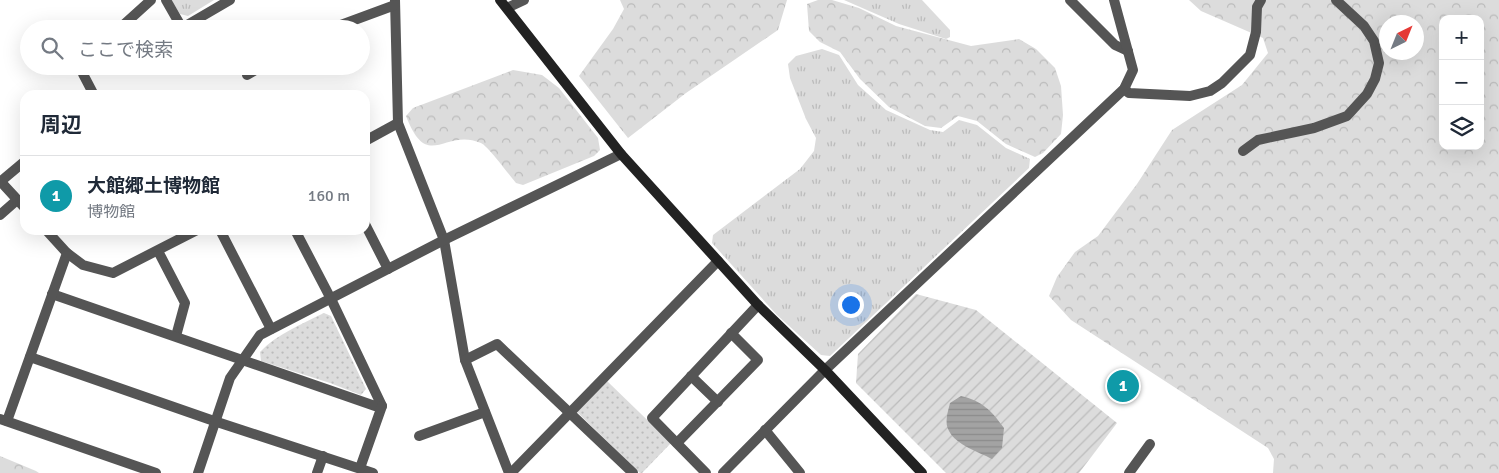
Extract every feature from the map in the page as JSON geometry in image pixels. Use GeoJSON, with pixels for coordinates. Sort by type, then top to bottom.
{"type":"FeatureCollection","features":[{"type":"Feature","properties":{"kind":"street"},"geometry":{"type":"LineString","coordinates":[[129,20],[151,0]]}},
{"type":"Feature","properties":{"kind":"street"},"geometry":{"type":"LineString","coordinates":[[166,0],[177,20]]}},
{"type":"Feature","properties":{"kind":"street"},"geometry":{"type":"LineString","coordinates":[[196,20],[230,0]]}},
{"type":"Feature","properties":{"kind":"street"},"geometry":{"type":"LineString","coordinates":[[524,0],[504,4],[621,154],[758,305],[824,370],[922,473]]}},
{"type":"Feature","properties":{"kind":"street"},"geometry":{"type":"LineString","coordinates":[[1070,0],[1115,45],[1128,51]]}},
{"type":"Feature","properties":{"kind":"street"},"geometry":{"type":"LineString","coordinates":[[723,473],[824,370],[1124,89],[1133,70],[1114,0]]}},
{"type":"Feature","properties":{"kind":"street"},"geometry":{"type":"LineString","coordinates":[[1124,89],[1129,93],[1190,96],[1210,91],[1222,83],[1250,55],[1256,32],[1257,7],[1261,0]]}},
{"type":"Feature","properties":{"kind":"street"},"geometry":{"type":"LineString","coordinates":[[1243,151],[1258,140],[1314,128],[1347,116],[1367,94],[1375,79],[1379,63],[1374,41],[1364,26],[1336,0]]}},
{"type":"Feature","properties":{"kind":"street"},"geometry":{"type":"LineString","coordinates":[[352,20],[395,2],[398,123],[444,240],[465,360],[510,473],[718,261]]}},
{"type":"Feature","properties":{"kind":"street"},"geometry":{"type":"LineString","coordinates":[[84,75],[91,90]]}},
{"type":"Feature","properties":{"kind":"street"},"geometry":{"type":"LineString","coordinates":[[370,138],[398,123]]}},
{"type":"Feature","properties":{"kind":"street"},"geometry":{"type":"LineString","coordinates":[[198,473],[230,378],[260,335],[444,240],[621,154]]}},
{"type":"Feature","properties":{"kind":"street"},"geometry":{"type":"LineString","coordinates":[[20,165],[0,182],[20,203]]}},
{"type":"Feature","properties":{"kind":"street"},"geometry":{"type":"LineString","coordinates":[[0,215],[17,200]]}},
{"type":"Feature","properties":{"kind":"street"},"geometry":{"type":"LineString","coordinates":[[370,234],[388,269]]}},
{"type":"Feature","properties":{"kind":"street"},"geometry":{"type":"LineString","coordinates":[[51,235],[67,253],[83,266],[113,273],[188,235]]}},
{"type":"Feature","properties":{"kind":"street"},"geometry":{"type":"LineString","coordinates":[[223,235],[271,329]]}},
{"type":"Feature","properties":{"kind":"street"},"geometry":{"type":"LineString","coordinates":[[298,235],[331,299],[382,406],[360,468]]}},
{"type":"Feature","properties":{"kind":"street"},"geometry":{"type":"LineString","coordinates":[[158,251],[185,303],[176,336]]}},
{"type":"Feature","properties":{"kind":"street"},"geometry":{"type":"LineString","coordinates":[[67,253],[30,356],[4,420],[156,473]]}},
{"type":"Feature","properties":{"kind":"street"},"geometry":{"type":"LineString","coordinates":[[52,294],[374,406],[382,406]]}},
{"type":"Feature","properties":{"kind":"street"},"geometry":{"type":"LineString","coordinates":[[706,473],[652,418],[758,305]]}},
{"type":"Feature","properties":{"kind":"street"},"geometry":{"type":"LineString","coordinates":[[677,443],[758,360],[731,333]]}},
{"type":"Feature","properties":{"kind":"street"},"geometry":{"type":"LineString","coordinates":[[465,360],[497,344],[633,473]]}},
{"type":"Feature","properties":{"kind":"street"},"geometry":{"type":"LineString","coordinates":[[30,356],[214,422],[373,473]]}},
{"type":"Feature","properties":{"kind":"street"},"geometry":{"type":"LineString","coordinates":[[691,376],[718,402]]}},
{"type":"Feature","properties":{"kind":"street"},"geometry":{"type":"LineString","coordinates":[[419,436],[486,412]]}},
{"type":"Feature","properties":{"kind":"street"},"geometry":{"type":"LineString","coordinates":[[765,430],[800,473]]}},
{"type":"Feature","properties":{"kind":"street"},"geometry":{"type":"LineString","coordinates":[[1129,473],[1150,444]]}},
{"type":"Feature","properties":{"kind":"street"},"geometry":{"type":"LineString","coordinates":[[318,473],[323,456]]}},
{"type":"Feature","properties":{"kind":"green space"},"geometry":{"type":"Polygon","coordinates":[[[171,0],[214,0],[188,16],[180,14],[171,0]]]}},
{"type":"Feature","properties":{"kind":"green space"},"geometry":{"type":"Polygon","coordinates":[[[620,0],[787,0],[778,30],[686,93],[628,138],[579,76],[613,29],[624,9],[620,0]]]}},
{"type":"Feature","properties":{"kind":"green space"},"geometry":{"type":"Polygon","coordinates":[[[818,0],[832,0],[859,8],[896,26],[971,46],[1019,39],[1036,49],[1055,68],[1061,86],[1063,115],[1061,134],[1043,153],[1035,157],[1006,144],[977,121],[958,116],[941,128],[925,126],[889,107],[860,79],[840,52],[820,42],[809,31],[807,4],[818,0]]]}},
{"type":"Feature","properties":{"kind":"green space"},"geometry":{"type":"Polygon","coordinates":[[[844,0],[922,0],[950,30],[950,37],[946,39],[899,24],[844,0]]]}},
{"type":"Feature","properties":{"kind":"green space"},"geometry":{"type":"Polygon","coordinates":[[[1189,0],[1499,0],[1499,473],[1273,473],[1274,459],[1268,448],[1071,320],[1049,296],[1057,277],[1075,252],[1098,236],[1137,184],[1172,130],[1242,85],[1268,53],[1263,38],[1201,11],[1189,0]]]}},
{"type":"Feature","properties":{"kind":"green space"},"geometry":{"type":"Polygon","coordinates":[[[822,49],[839,55],[858,85],[886,110],[930,130],[943,132],[959,120],[977,125],[1006,148],[1030,159],[1029,168],[830,356],[821,355],[777,315],[712,243],[713,235],[800,169],[814,151],[816,138],[806,119],[790,78],[788,64],[796,56],[822,49]]]}},
{"type":"Feature","properties":{"kind":"green space"},"geometry":{"type":"Polygon","coordinates":[[[513,70],[542,75],[559,88],[598,138],[600,150],[594,156],[523,185],[516,183],[481,143],[457,140],[430,145],[422,142],[414,133],[406,116],[413,108],[513,70]]]}},
{"type":"Feature","properties":{"kind":"green space"},"geometry":{"type":"Polygon","coordinates":[[[916,294],[976,310],[1117,423],[1079,473],[946,473],[856,383],[858,354],[916,294]]]}},
{"type":"Feature","properties":{"kind":"green space"},"geometry":{"type":"Polygon","coordinates":[[[324,313],[331,316],[366,389],[361,395],[261,361],[260,352],[274,340],[324,313]]]}},
{"type":"Feature","properties":{"kind":"green space"},"geometry":{"type":"Polygon","coordinates":[[[607,381],[671,443],[642,473],[577,412],[607,381]]]}},
{"type":"Feature","properties":{"kind":"green space"},"geometry":{"type":"Polygon","coordinates":[[[0,456],[36,471],[39,473],[0,473],[0,456]]]}},
{"type":"Feature","properties":{"kind":"shaded area"},"geometry":{"type":"Polygon","coordinates":[[[961,396],[986,407],[1004,428],[1002,448],[992,459],[962,444],[949,431],[947,413],[950,403],[961,396]]]}},
{"type":"Feature","properties":{"kind":"place","name":"大館郷土博物館"},"geometry":{"type":"Point","coordinates":[1123,386]}}]}
